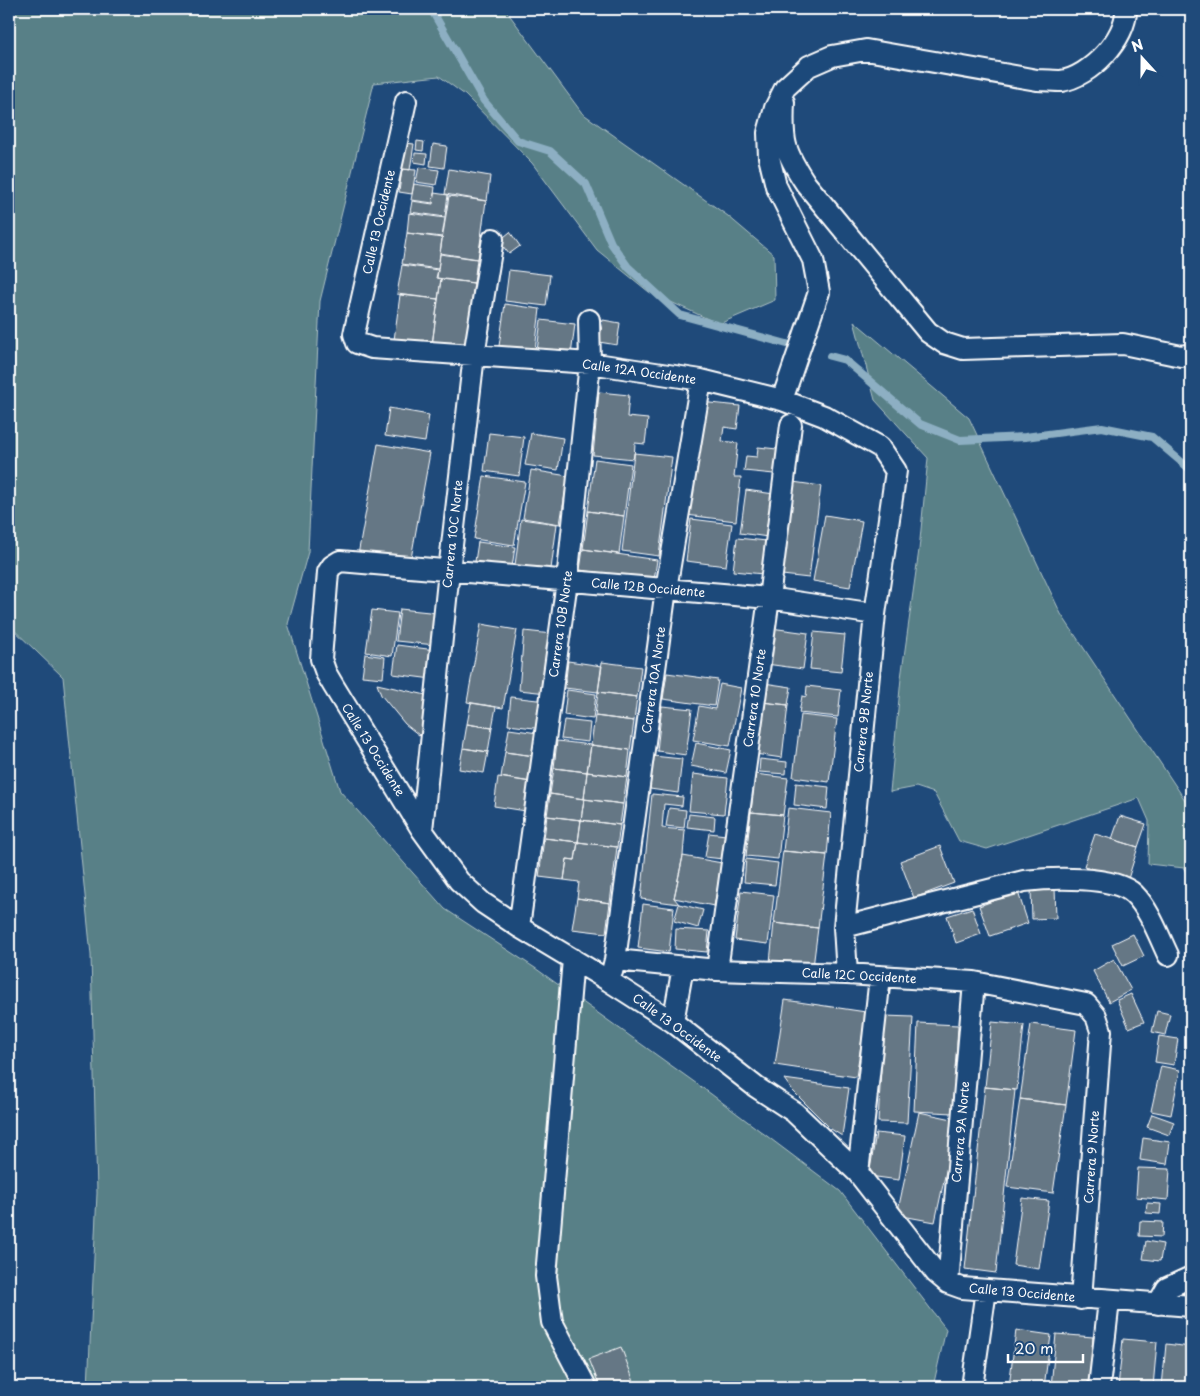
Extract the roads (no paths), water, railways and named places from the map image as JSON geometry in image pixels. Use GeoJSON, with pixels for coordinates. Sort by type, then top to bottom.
{"type":"FeatureCollection","features":[{"type":"Feature","properties":{"kind":"street"},"geometry":{"type":"LineString","coordinates":[[782,400],[818,292],[813,260],[776,186],[769,157],[768,134],[775,108],[785,88],[809,66],[832,56],[866,50],[1037,80],[1062,81],[1082,73],[1103,57],[1119,35],[1126,9]]}},
{"type":"Feature","properties":{"kind":"street"},"geometry":{"type":"LineString","coordinates":[[785,88],[784,145],[791,163],[806,184],[928,332],[944,343],[963,349],[1123,344],[1181,356],[1191,354]]}},
{"type":"Feature","properties":{"kind":"street","name":"Calle 13 Occidente"},"geometry":{"type":"LineString","coordinates":[[357,343],[354,334],[406,101]]}},
{"type":"Feature","properties":{"kind":"street","name":"Carrera 10C Norte"},"geometry":{"type":"LineString","coordinates":[[422,830],[448,571],[474,355],[493,239]]}},
{"type":"Feature","properties":{"kind":"street","name":"Carrera 10B Norte"},"geometry":{"type":"LineString","coordinates":[[519,927],[567,581],[590,364],[589,320]]}},
{"type":"Feature","properties":{"kind":"street","name":"Calle 12A Occidente"},"geometry":{"type":"LineString","coordinates":[[357,343],[372,348],[590,364],[701,380],[782,400],[824,416],[880,447],[896,471]]}},
{"type":"Feature","properties":{"kind":"street","name":"Carrera 10A Norte"},"geometry":{"type":"LineString","coordinates":[[610,981],[615,960],[666,590],[701,380]]}},
{"type":"Feature","properties":{"kind":"street","name":"Carrera 10 Norte"},"geometry":{"type":"LineString","coordinates":[[717,970],[769,598],[790,425]]}},
{"type":"Feature","properties":{"kind":"street","name":"Carrera 9B Norte"},"geometry":{"type":"LineString","coordinates":[[847,974],[844,926],[875,614],[896,471]]}},
{"type":"Feature","properties":{"kind":"street","name":"Calle 12B Occidente"},"geometry":{"type":"LineString","coordinates":[[332,566],[340,561],[352,561],[769,598],[875,614]]}},
{"type":"Feature","properties":{"kind":"street","name":"Calle 13 Occidente"},"geometry":{"type":"LineString","coordinates":[[332,566],[328,572],[322,659],[326,673],[422,830],[459,882],[483,903],[673,1022],[756,1087],[794,1112],[858,1173],[936,1273],[948,1283],[962,1288],[1081,1299],[1191,1306]]}},
{"type":"Feature","properties":{"kind":"street"},"geometry":{"type":"LineString","coordinates":[[844,926],[1024,881],[1053,878],[1076,879],[1114,884],[1133,894],[1150,917],[1168,955]]}},
{"type":"Feature","properties":{"kind":"street"},"geometry":{"type":"LineString","coordinates":[[573,959],[546,1276],[552,1322],[586,1387]]}},
{"type":"Feature","properties":{"kind":"street","name":"Calle 12C Occidente"},"geometry":{"type":"LineString","coordinates":[[615,960],[717,970],[847,974],[974,982],[1086,1004],[1096,1016]]}},
{"type":"Feature","properties":{"kind":"street"},"geometry":{"type":"LineString","coordinates":[[673,1022],[683,967]]}},
{"type":"Feature","properties":{"kind":"street"},"geometry":{"type":"LineString","coordinates":[[858,1173],[880,976]]}},
{"type":"Feature","properties":{"kind":"street","name":"Carrera 9A Norte"},"geometry":{"type":"LineString","coordinates":[[948,1283],[974,982]]}},
{"type":"Feature","properties":{"kind":"street","name":"Carrera 9 Norte"},"geometry":{"type":"LineString","coordinates":[[1081,1299],[1101,1031],[1096,1016]]}},
{"type":"Feature","properties":{"kind":"street"},"geometry":{"type":"LineString","coordinates":[[1158,1304],[1167,1288],[1191,1277]]}},
{"type":"Feature","properties":{"kind":"street"},"geometry":{"type":"LineString","coordinates":[[972,1387],[986,1290]]}},
{"type":"Feature","properties":{"kind":"street"},"geometry":{"type":"LineString","coordinates":[[1099,1387],[1109,1301]]}},
{"type":"Feature","properties":{"kind":"waterway"},"geometry":{"type":"LineString","coordinates":[[431,9],[484,101],[518,141],[550,151],[586,184],[611,243],[628,267],[680,315],[787,344]]}},
{"type":"Feature","properties":{"kind":"waterway"},"geometry":{"type":"LineString","coordinates":[[830,356],[845,360],[920,424],[960,440],[1025,437],[1102,427],[1152,437],[1191,470]]}}]}
